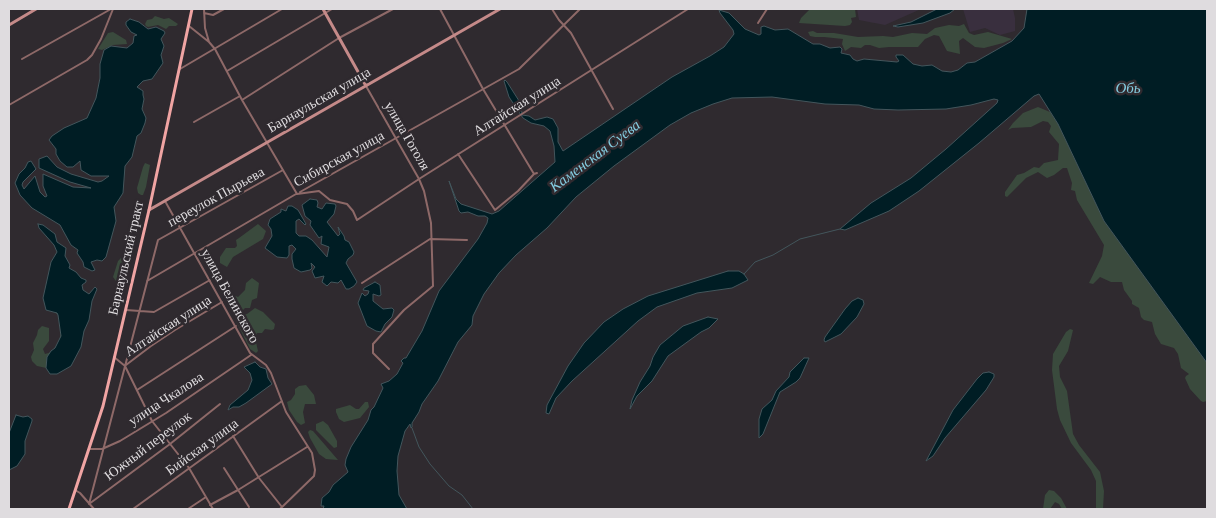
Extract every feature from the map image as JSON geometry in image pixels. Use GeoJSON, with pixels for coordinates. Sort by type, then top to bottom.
{"type":"FeatureCollection","features":[{"type":"Feature","properties":{"kind":"main road","name":"Барнаульский тракт"},"geometry":{"type":"LineString","coordinates":[[69,509],[103,406],[149,210],[192,9]]}},
{"type":"Feature","properties":{"kind":"street"},"geometry":{"type":"LineString","coordinates":[[9,24],[36,9]]}},
{"type":"Feature","properties":{"kind":"street"},"geometry":{"type":"LineString","coordinates":[[22,59],[112,9]]}},
{"type":"Feature","properties":{"kind":"street"},"geometry":{"type":"LineString","coordinates":[[9,105],[87,60],[101,39],[112,9]]}},
{"type":"Feature","properties":{"kind":"street"},"geometry":{"type":"LineString","coordinates":[[204,9],[205,28],[209,42]]}},
{"type":"Feature","properties":{"kind":"street"},"geometry":{"type":"LineString","coordinates":[[204,13],[213,15],[224,9]]}},
{"type":"Feature","properties":{"kind":"street"},"geometry":{"type":"LineString","coordinates":[[179,69],[282,9]]}},
{"type":"Feature","properties":{"kind":"street","name":"улица Гоголя"},"geometry":{"type":"LineString","coordinates":[[322,9],[419,179],[431,222],[430,239],[434,286],[404,310],[373,344],[373,353],[389,369]]}},
{"type":"Feature","properties":{"kind":"street"},"geometry":{"type":"LineString","coordinates":[[227,71],[332,9]]}},
{"type":"Feature","properties":{"kind":"street"},"geometry":{"type":"LineString","coordinates":[[242,100],[339,38],[393,9]]}},
{"type":"Feature","properties":{"kind":"street"},"geometry":{"type":"LineString","coordinates":[[440,9],[483,89],[536,173],[495,210],[458,154]]}},
{"type":"Feature","properties":{"kind":"street","name":"Барнаульская улица"},"geometry":{"type":"LineString","coordinates":[[149,210],[500,9]]}},
{"type":"Feature","properties":{"kind":"street"},"geometry":{"type":"LineString","coordinates":[[552,9],[571,34],[613,109]]}},
{"type":"Feature","properties":{"kind":"street","name":"Сибирская улица"},"geometry":{"type":"LineString","coordinates":[[147,281],[519,69],[580,9]]}},
{"type":"Feature","properties":{"kind":"street","name":"Алтайская улица"},"geometry":{"type":"LineString","coordinates":[[297,194],[319,191],[330,200],[347,204],[357,220],[688,9]]}},
{"type":"Feature","properties":{"kind":"street"},"geometry":{"type":"LineString","coordinates":[[758,22],[767,9]]}},
{"type":"Feature","properties":{"kind":"street"},"geometry":{"type":"LineString","coordinates":[[189,26],[215,49],[242,100],[297,194]]}},
{"type":"Feature","properties":{"kind":"street"},"geometry":{"type":"LineString","coordinates":[[194,122],[240,96]]}},
{"type":"Feature","properties":{"kind":"street","name":"переулок Пырьева"},"geometry":{"type":"LineString","coordinates":[[147,281],[158,240],[283,170]]}},
{"type":"Feature","properties":{"kind":"street","name":"улица Белинского"},"geometry":{"type":"LineString","coordinates":[[165,202],[251,355],[268,368],[286,412],[312,454],[315,470],[314,476],[281,508]]}},
{"type":"Feature","properties":{"kind":"street"},"geometry":{"type":"LineString","coordinates":[[362,283],[430,239],[467,240]]}},
{"type":"Feature","properties":{"kind":"street"},"geometry":{"type":"LineString","coordinates":[[126,310],[154,312],[210,280]]}},
{"type":"Feature","properties":{"kind":"street"},"geometry":{"type":"LineString","coordinates":[[89,504],[147,281]]}},
{"type":"Feature","properties":{"kind":"street","name":"Алтайская улица"},"geometry":{"type":"LineString","coordinates":[[125,366],[151,346],[222,302]]}},
{"type":"Feature","properties":{"kind":"street"},"geometry":{"type":"LineString","coordinates":[[137,390],[236,326]]}},
{"type":"Feature","properties":{"kind":"street","name":"улица Чкалова"},"geometry":{"type":"LineString","coordinates":[[102,449],[120,441],[152,421],[251,355]]}},
{"type":"Feature","properties":{"kind":"street"},"geometry":{"type":"LineString","coordinates":[[114,357],[125,366],[152,421],[189,468],[213,509]]}},
{"type":"Feature","properties":{"kind":"street","name":"Бийская улица"},"geometry":{"type":"LineString","coordinates":[[132,509],[282,400]]}},
{"type":"Feature","properties":{"kind":"street","name":"Южный переулок"},"geometry":{"type":"LineString","coordinates":[[89,504],[220,404]]}},
{"type":"Feature","properties":{"kind":"street"},"geometry":{"type":"LineString","coordinates":[[233,436],[259,478],[281,508]]}},
{"type":"Feature","properties":{"kind":"street"},"geometry":{"type":"LineString","coordinates":[[210,505],[259,478],[308,446]]}},
{"type":"Feature","properties":{"kind":"street"},"geometry":{"type":"LineString","coordinates":[[89,448],[102,449]]}},
{"type":"Feature","properties":{"kind":"street"},"geometry":{"type":"LineString","coordinates":[[224,468],[249,507]]}},
{"type":"Feature","properties":{"kind":"street"},"geometry":{"type":"LineString","coordinates":[[75,490],[94,509]]}},
{"type":"Feature","properties":{"kind":"street"},"geometry":{"type":"LineString","coordinates":[[188,509],[206,497]]}},
{"type":"Feature","properties":{"kind":"shaded area"},"geometry":{"type":"Polygon","coordinates":[[[857,9],[921,9],[885,25],[859,20],[857,9]]]}},
{"type":"Feature","properties":{"kind":"shaded area"},"geometry":{"type":"Polygon","coordinates":[[[963,9],[1013,9],[1015,31],[1000,35],[985,28],[970,32],[963,9]]]}},
{"type":"Feature","properties":{"kind":"green space"},"geometry":{"type":"Polygon","coordinates":[[[810,9],[855,9],[856,17],[851,18],[852,22],[850,25],[845,26],[799,23],[801,18],[810,9]]]}},
{"type":"Feature","properties":{"kind":"green space"},"geometry":{"type":"Polygon","coordinates":[[[155,16],[164,19],[169,18],[178,24],[176,26],[169,26],[166,29],[158,25],[146,26],[147,20],[155,16]]]}},
{"type":"Feature","properties":{"kind":"green space"},"geometry":{"type":"Polygon","coordinates":[[[964,24],[969,33],[974,35],[988,32],[1012,39],[984,48],[975,47],[963,38],[959,41],[960,54],[947,51],[939,36],[934,35],[925,39],[918,47],[879,48],[865,45],[861,48],[851,47],[845,51],[842,44],[843,39],[810,36],[808,32],[834,33],[858,37],[893,37],[912,33],[927,34],[935,28],[964,24]]]}},
{"type":"Feature","properties":{"kind":"green space"},"geometry":{"type":"Polygon","coordinates":[[[113,32],[126,40],[127,44],[113,45],[102,50],[98,49],[108,33],[113,32]]]}},
{"type":"Feature","properties":{"kind":"green space"},"geometry":{"type":"Polygon","coordinates":[[[1038,107],[1050,112],[1058,124],[1104,221],[1207,363],[1207,401],[1201,401],[1190,389],[1185,378],[1189,374],[1181,368],[1178,354],[1174,348],[1161,344],[1155,334],[1152,322],[1141,317],[1139,308],[1132,304],[1122,282],[1111,282],[1100,277],[1093,284],[1089,283],[1102,256],[1104,245],[1077,200],[1075,191],[1071,190],[1072,183],[1067,168],[1063,168],[1047,178],[1038,172],[1026,178],[1007,197],[1005,196],[1005,192],[1017,175],[1034,167],[1039,168],[1044,163],[1058,160],[1059,144],[1049,132],[1051,126],[1048,122],[1043,121],[1031,127],[1008,130],[1023,113],[1038,107]]]}},
{"type":"Feature","properties":{"kind":"green space"},"geometry":{"type":"Polygon","coordinates":[[[145,163],[150,165],[146,187],[143,195],[141,195],[138,193],[137,188],[145,163]]]}},
{"type":"Feature","properties":{"kind":"green space"},"geometry":{"type":"Polygon","coordinates":[[[258,224],[266,231],[263,239],[233,257],[227,267],[220,263],[220,257],[226,248],[235,248],[237,246],[236,240],[258,224]]]}},
{"type":"Feature","properties":{"kind":"green space"},"geometry":{"type":"Polygon","coordinates":[[[121,258],[126,258],[125,265],[121,281],[116,281],[113,277],[118,261],[121,258]]]}},
{"type":"Feature","properties":{"kind":"green space"},"geometry":{"type":"Polygon","coordinates":[[[252,278],[259,283],[257,298],[252,300],[250,308],[245,308],[239,312],[228,305],[217,284],[220,282],[231,294],[238,297],[245,290],[246,283],[252,278]]]}},
{"type":"Feature","properties":{"kind":"green space"},"geometry":{"type":"Polygon","coordinates":[[[75,300],[51,369],[37,366],[31,357],[34,350],[33,343],[38,330],[42,326],[49,328],[49,341],[43,349],[45,354],[52,352],[60,343],[62,332],[58,315],[53,311],[75,300]]]}},
{"type":"Feature","properties":{"kind":"green space"},"geometry":{"type":"Polygon","coordinates":[[[255,308],[263,312],[275,324],[272,330],[265,329],[262,333],[257,333],[255,338],[258,351],[256,353],[250,349],[236,321],[237,316],[247,314],[255,308]]]}},
{"type":"Feature","properties":{"kind":"green space"},"geometry":{"type":"Polygon","coordinates":[[[1070,329],[1073,330],[1068,351],[1059,366],[1060,377],[1067,391],[1073,434],[1100,472],[1104,491],[1103,509],[1096,509],[1096,481],[1091,470],[1071,443],[1057,409],[1052,370],[1053,354],[1066,332],[1070,329]]]}},
{"type":"Feature","properties":{"kind":"green space"},"geometry":{"type":"Polygon","coordinates":[[[306,385],[314,395],[316,404],[305,404],[303,412],[305,423],[301,425],[289,410],[287,402],[295,394],[295,389],[306,385]]]}},
{"type":"Feature","properties":{"kind":"green space"},"geometry":{"type":"Polygon","coordinates":[[[365,402],[368,402],[369,407],[360,418],[344,422],[339,419],[336,409],[350,405],[359,409],[365,402]]]}},
{"type":"Feature","properties":{"kind":"green space"},"geometry":{"type":"Polygon","coordinates":[[[323,421],[328,425],[337,441],[337,447],[334,448],[316,430],[316,424],[323,421]]]}},
{"type":"Feature","properties":{"kind":"green space"},"geometry":{"type":"Polygon","coordinates":[[[310,430],[313,431],[338,460],[326,459],[319,454],[310,438],[308,432],[310,430]]]}},
{"type":"Feature","properties":{"kind":"green space"},"geometry":{"type":"Polygon","coordinates":[[[1049,490],[1054,491],[1061,498],[1067,509],[1062,509],[1055,502],[1050,509],[1043,509],[1045,495],[1049,490]]]}},
{"type":"Feature","properties":{"kind":"water"},"geometry":{"type":"Polygon","coordinates":[[[937,9],[955,9],[950,13],[923,23],[893,26],[911,22],[937,9]]]}},
{"type":"Feature","properties":{"kind":"water"},"geometry":{"type":"Polygon","coordinates":[[[1027,9],[1207,9],[1207,363],[1104,221],[1058,124],[1039,94],[1034,96],[919,191],[889,211],[845,230],[840,229],[871,203],[911,178],[946,149],[998,100],[994,99],[946,109],[898,110],[874,109],[859,105],[825,104],[772,97],[732,98],[691,113],[670,125],[614,166],[576,197],[547,228],[516,255],[499,273],[484,294],[473,316],[472,325],[458,342],[438,381],[422,404],[412,423],[412,427],[410,424],[405,431],[398,456],[397,471],[399,495],[407,509],[323,509],[324,506],[321,506],[322,498],[348,472],[345,465],[346,459],[383,388],[381,384],[389,381],[397,374],[403,363],[401,361],[406,358],[422,331],[439,291],[478,239],[487,223],[488,218],[485,216],[478,216],[468,212],[461,213],[459,211],[449,181],[456,199],[461,204],[492,214],[499,211],[555,162],[554,146],[550,131],[544,126],[531,123],[523,118],[509,97],[505,80],[521,104],[522,115],[529,116],[535,120],[547,117],[553,119],[558,128],[558,142],[563,151],[672,77],[724,47],[734,34],[719,10],[729,13],[745,29],[759,35],[761,34],[761,27],[764,26],[775,30],[788,29],[813,44],[820,44],[830,48],[840,47],[842,49],[841,53],[850,55],[857,61],[864,59],[897,62],[899,61],[896,55],[903,55],[913,64],[922,66],[932,65],[942,71],[951,72],[958,70],[967,63],[975,62],[1012,41],[1024,28],[1027,9]]]}},
{"type":"Feature","properties":{"kind":"water"},"geometry":{"type":"Polygon","coordinates":[[[130,19],[139,22],[148,29],[156,27],[164,31],[165,33],[161,39],[164,46],[161,55],[163,63],[152,79],[143,81],[137,87],[143,91],[142,109],[146,118],[145,123],[141,133],[137,136],[132,157],[125,166],[123,193],[114,207],[116,221],[106,257],[102,261],[91,262],[95,270],[92,271],[84,267],[77,253],[78,250],[71,245],[60,225],[32,208],[20,195],[15,183],[19,174],[28,162],[31,161],[36,169],[23,182],[24,189],[35,176],[40,192],[45,197],[47,196],[43,186],[43,174],[73,187],[91,188],[70,182],[39,168],[39,159],[47,156],[57,167],[71,174],[98,182],[109,176],[91,176],[81,170],[80,161],[73,167],[67,167],[60,161],[56,154],[56,149],[49,140],[64,128],[87,118],[96,98],[100,78],[100,64],[104,50],[111,46],[127,48],[133,43],[134,36],[137,35],[131,32],[126,25],[126,22],[130,19]]]}},
{"type":"Feature","properties":{"kind":"water"},"geometry":{"type":"Polygon","coordinates":[[[310,199],[317,200],[317,207],[322,209],[326,203],[335,204],[336,206],[334,214],[327,222],[338,236],[340,234],[338,227],[354,252],[346,263],[357,282],[349,289],[346,289],[341,280],[338,283],[331,282],[327,286],[322,282],[324,276],[315,278],[312,271],[315,267],[311,263],[312,268],[310,270],[301,272],[294,268],[292,254],[296,249],[292,245],[289,246],[287,258],[277,257],[265,248],[272,236],[268,225],[270,219],[281,212],[281,209],[286,211],[288,206],[292,206],[298,210],[306,224],[299,219],[296,221],[296,233],[299,236],[306,236],[312,240],[327,257],[329,247],[321,244],[322,236],[319,238],[310,225],[311,221],[305,216],[302,205],[310,199]]]}},
{"type":"Feature","properties":{"kind":"water"},"geometry":{"type":"Polygon","coordinates":[[[38,224],[43,225],[55,234],[57,242],[66,248],[65,256],[70,265],[69,268],[86,280],[82,285],[83,290],[89,294],[95,287],[97,289],[92,301],[89,320],[84,331],[81,347],[71,366],[57,374],[50,374],[46,368],[47,357],[55,348],[61,336],[58,315],[46,310],[43,298],[51,262],[57,252],[38,224]]]}},
{"type":"Feature","properties":{"kind":"water"},"geometry":{"type":"Polygon","coordinates":[[[728,271],[739,271],[748,280],[732,288],[697,293],[657,307],[638,321],[572,381],[556,398],[549,414],[546,413],[547,405],[568,366],[584,343],[604,322],[623,309],[648,296],[728,271]]]}},
{"type":"Feature","properties":{"kind":"water"},"geometry":{"type":"Polygon","coordinates":[[[375,282],[380,285],[381,295],[373,294],[373,301],[383,309],[392,308],[394,310],[392,317],[385,324],[381,332],[367,326],[358,303],[362,293],[365,296],[368,294],[369,291],[363,290],[364,288],[375,282]]]}},
{"type":"Feature","properties":{"kind":"water"},"geometry":{"type":"Polygon","coordinates":[[[858,298],[863,300],[864,304],[857,317],[841,334],[825,342],[825,337],[845,309],[852,301],[858,298]]]}},
{"type":"Feature","properties":{"kind":"water"},"geometry":{"type":"Polygon","coordinates":[[[708,317],[718,319],[709,328],[668,356],[652,381],[637,396],[630,409],[640,382],[660,345],[683,326],[708,317]]]}},
{"type":"Feature","properties":{"kind":"water"},"geometry":{"type":"Polygon","coordinates":[[[804,358],[809,358],[800,378],[780,392],[763,434],[759,438],[759,419],[762,409],[772,400],[776,391],[789,377],[790,372],[804,358]]]}},
{"type":"Feature","properties":{"kind":"water"},"geometry":{"type":"Polygon","coordinates":[[[255,362],[260,367],[266,369],[272,384],[246,403],[228,410],[230,405],[248,390],[252,380],[250,373],[244,367],[255,362]]]}},
{"type":"Feature","properties":{"kind":"water"},"geometry":{"type":"Polygon","coordinates":[[[989,372],[994,374],[994,377],[986,390],[945,438],[933,456],[926,461],[953,410],[977,379],[983,373],[989,372]]]}},
{"type":"Feature","properties":{"kind":"water"},"geometry":{"type":"Polygon","coordinates":[[[16,415],[28,416],[32,421],[25,441],[25,454],[17,466],[9,470],[9,433],[16,415]]]}},
{"type":"Feature","properties":{"kind":"waterway"},"geometry":{"type":"LineString","coordinates":[[744,274],[755,262],[773,255],[800,239],[840,229]]}},
{"type":"Feature","properties":{"kind":"waterway"},"geometry":{"type":"LineString","coordinates":[[412,428],[419,447],[430,464],[449,486],[462,495],[473,509]]}},
{"type":"Feature","properties":{"kind":"water label","name":"Обь"},"geometry":{"type":"Point","coordinates":[1128,88]}},
{"type":"Feature","properties":{"kind":"water label","name":"Каменская Суева"},"geometry":{"type":"Point","coordinates":[595,156]}}]}
